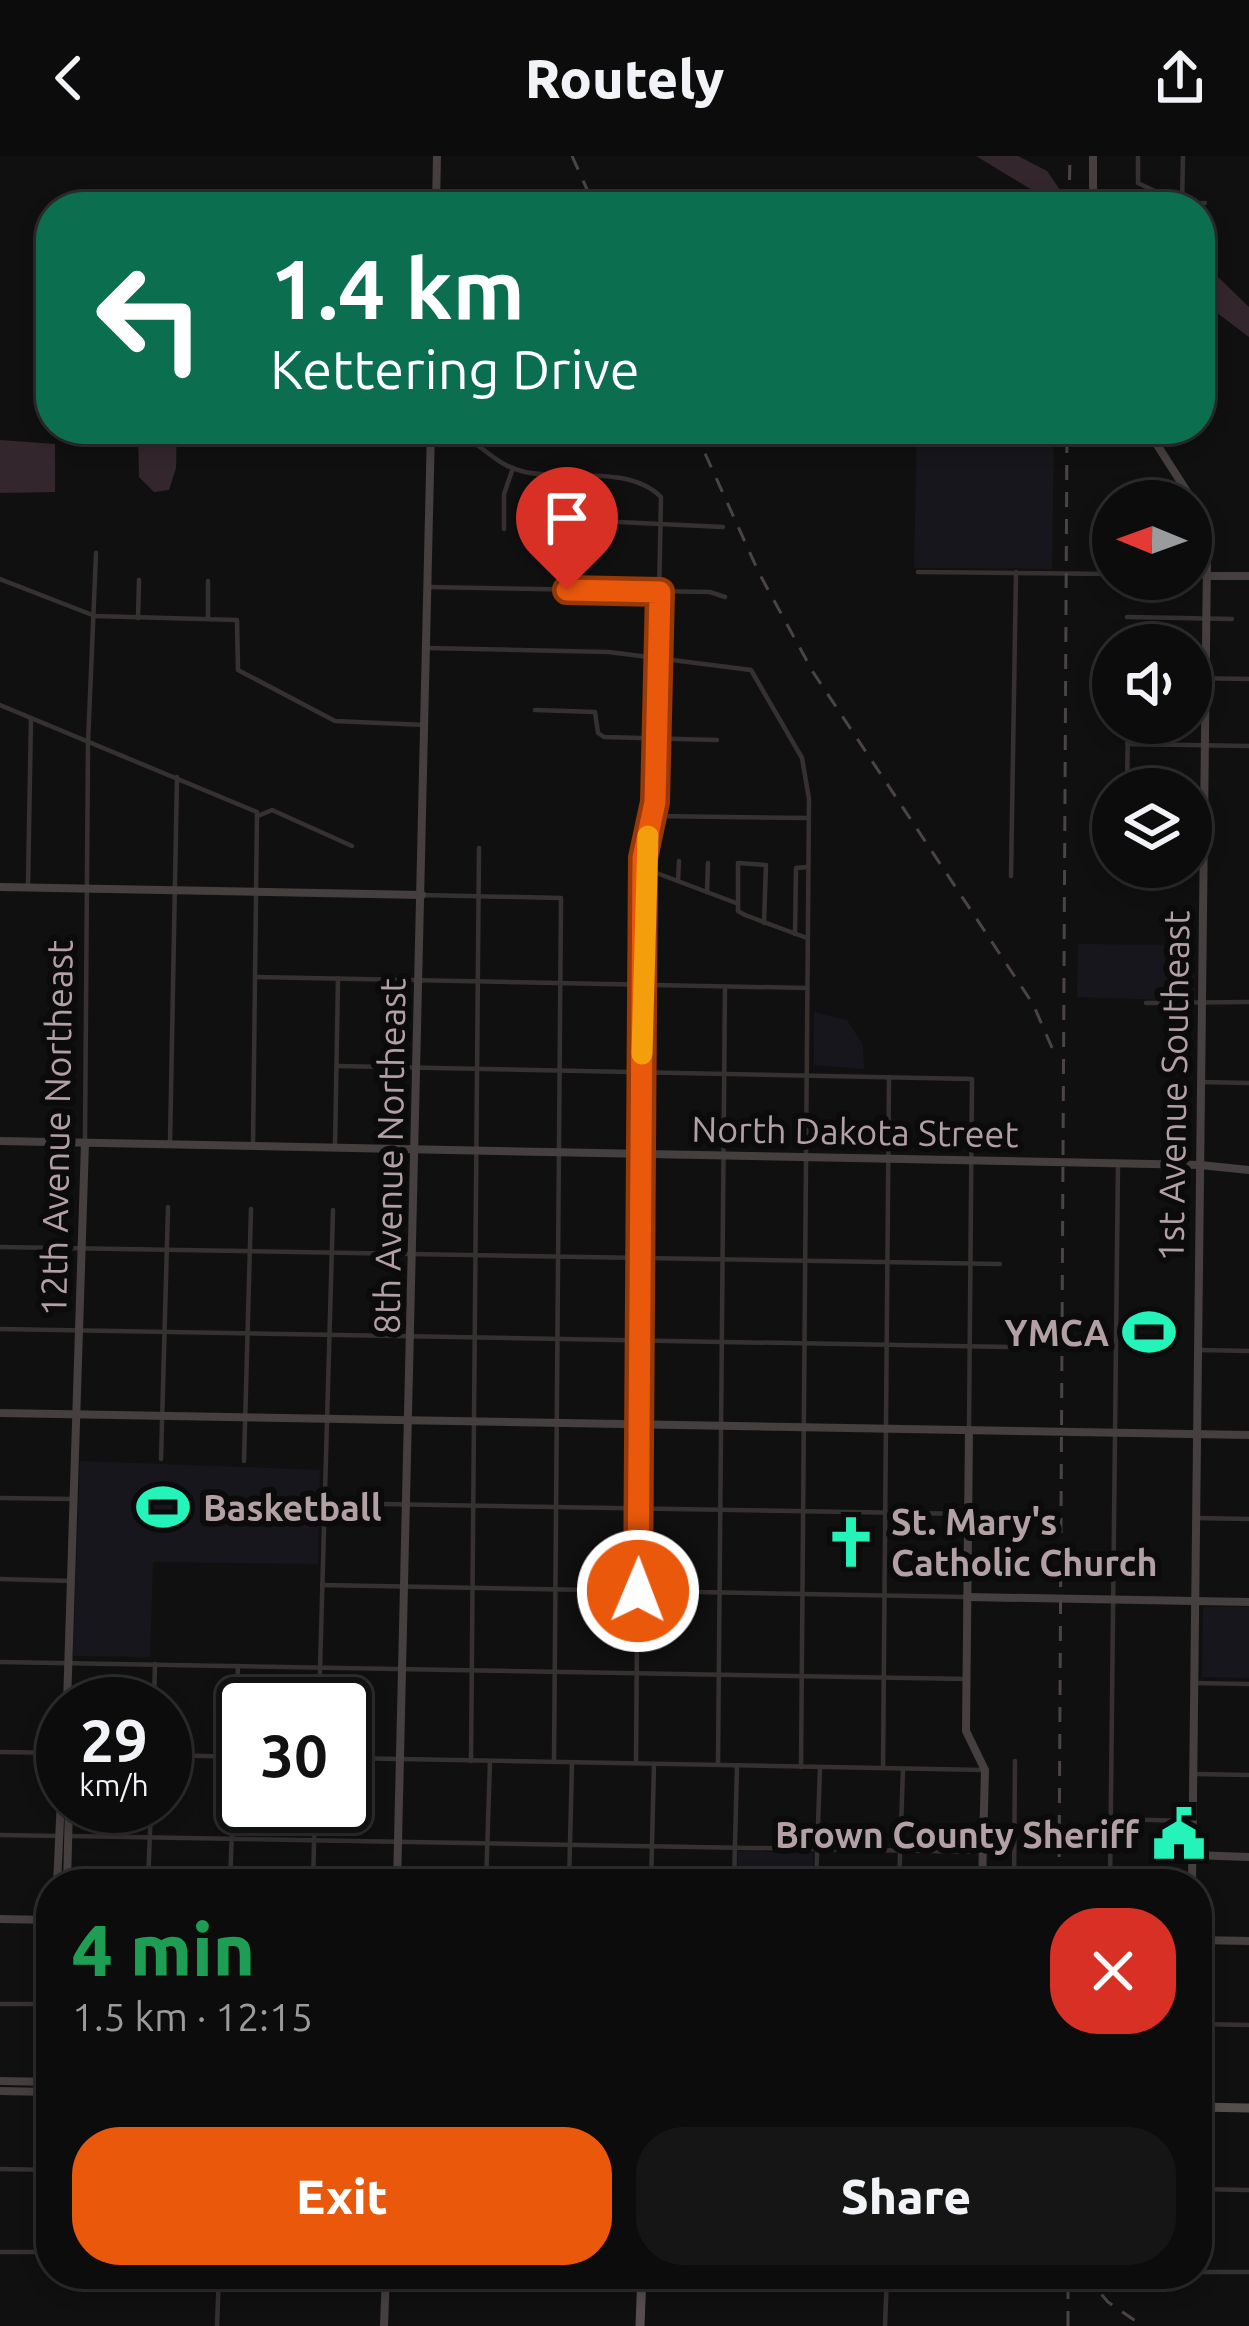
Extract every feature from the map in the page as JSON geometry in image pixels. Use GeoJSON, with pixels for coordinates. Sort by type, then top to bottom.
{"type":"FeatureCollection","features":[{"type":"Feature","properties":{"kind":"main road"},"geometry":{"type":"LineString","coordinates":[[1212,2107],[1249,2108]]}},
{"type":"Feature","properties":{"kind":"main road"},"geometry":{"type":"LineString","coordinates":[[640,2326],[641,2289]]}},
{"type":"Feature","properties":{"kind":"street"},"geometry":{"type":"LineString","coordinates":[[436,192],[437,156]]}},
{"type":"Feature","properties":{"kind":"street"},"geometry":{"type":"LineString","coordinates":[[1093,156],[1093,192]]}},
{"type":"Feature","properties":{"kind":"street"},"geometry":{"type":"LineString","coordinates":[[1138,156],[1138,183],[1156,192]]}},
{"type":"Feature","properties":{"kind":"street"},"geometry":{"type":"LineString","coordinates":[[1182,192],[1183,156]]}},
{"type":"Feature","properties":{"kind":"street","name":"8th Avenue Northeast"},"geometry":{"type":"LineString","coordinates":[[397,1869],[417,1150],[429,444]]}},
{"type":"Feature","properties":{"kind":"street"},"geometry":{"type":"LineString","coordinates":[[480,444],[513,467],[541,474],[592,474],[658,491],[657,739],[653,815],[644,868],[636,1763]]}},
{"type":"Feature","properties":{"kind":"street"},"geometry":{"type":"LineString","coordinates":[[1155,444],[1175,480]]}},
{"type":"Feature","properties":{"kind":"street"},"geometry":{"type":"LineString","coordinates":[[504,529],[504,494],[513,467]]}},
{"type":"Feature","properties":{"kind":"street"},"geometry":{"type":"LineString","coordinates":[[578,520],[723,526]]}},
{"type":"Feature","properties":{"kind":"street","name":"12th Avenue Northeast"},"geometry":{"type":"LineString","coordinates":[[68,1677],[85,1143],[88,743],[96,553]]}},
{"type":"Feature","properties":{"kind":"street"},"geometry":{"type":"LineString","coordinates":[[918,572],[1092,574]]}},
{"type":"Feature","properties":{"kind":"street"},"geometry":{"type":"LineString","coordinates":[[1011,876],[1016,572]]}},
{"type":"Feature","properties":{"kind":"street"},"geometry":{"type":"LineString","coordinates":[[1212,576],[1249,577]]}},
{"type":"Feature","properties":{"kind":"street"},"geometry":{"type":"LineString","coordinates":[[0,579],[95,616],[237,620],[238,670],[335,722],[425,724]]}},
{"type":"Feature","properties":{"kind":"street"},"geometry":{"type":"LineString","coordinates":[[138,618],[139,580]]}},
{"type":"Feature","properties":{"kind":"street"},"geometry":{"type":"LineString","coordinates":[[208,581],[208,620]]}},
{"type":"Feature","properties":{"kind":"street"},"geometry":{"type":"LineString","coordinates":[[428,587],[725,597]]}},
{"type":"Feature","properties":{"kind":"street","name":"1st Avenue Southeast"},"geometry":{"type":"LineString","coordinates":[[1207,600],[1207,624]]}},
{"type":"Feature","properties":{"kind":"street"},"geometry":{"type":"LineString","coordinates":[[1127,617],[1232,620]]}},
{"type":"Feature","properties":{"kind":"street"},"geometry":{"type":"LineString","coordinates":[[427,649],[658,658],[754,671],[802,758],[809,818],[800,1766]]}},
{"type":"Feature","properties":{"kind":"street"},"geometry":{"type":"LineString","coordinates":[[1212,678],[1249,680]]}},
{"type":"Feature","properties":{"kind":"street"},"geometry":{"type":"LineString","coordinates":[[0,705],[257,814],[272,810],[352,846]]}},
{"type":"Feature","properties":{"kind":"street"},"geometry":{"type":"LineString","coordinates":[[535,710],[591,711],[597,714],[602,737],[717,740]]}},
{"type":"Feature","properties":{"kind":"street"},"geometry":{"type":"LineString","coordinates":[[28,887],[31,718]]}},
{"type":"Feature","properties":{"kind":"street"},"geometry":{"type":"LineString","coordinates":[[1127,768],[1127,744],[1249,746]]}},
{"type":"Feature","properties":{"kind":"street","name":"1st Avenue Southeast"},"geometry":{"type":"LineString","coordinates":[[1204,745],[1204,768]]}},
{"type":"Feature","properties":{"kind":"street"},"geometry":{"type":"LineString","coordinates":[[170,1145],[177,777]]}},
{"type":"Feature","properties":{"kind":"street"},"geometry":{"type":"LineString","coordinates":[[253,1147],[257,814]]}},
{"type":"Feature","properties":{"kind":"street"},"geometry":{"type":"LineString","coordinates":[[653,815],[809,818]]}},
{"type":"Feature","properties":{"kind":"street"},"geometry":{"type":"LineString","coordinates":[[471,1761],[479,848]]}},
{"type":"Feature","properties":{"kind":"street"},"geometry":{"type":"LineString","coordinates":[[678,881],[679,861]]}},
{"type":"Feature","properties":{"kind":"street"},"geometry":{"type":"LineString","coordinates":[[706,892],[708,862]]}},
{"type":"Feature","properties":{"kind":"street"},"geometry":{"type":"LineString","coordinates":[[764,922],[766,865],[737,863],[738,911],[764,922],[807,938]]}},
{"type":"Feature","properties":{"kind":"street"},"geometry":{"type":"LineString","coordinates":[[795,934],[796,868],[808,867]]}},
{"type":"Feature","properties":{"kind":"street"},"geometry":{"type":"LineString","coordinates":[[644,868],[736,903]]}},
{"type":"Feature","properties":{"kind":"street"},"geometry":{"type":"LineString","coordinates":[[0,887],[561,898],[554,1762]]}},
{"type":"Feature","properties":{"kind":"street","name":"1st Avenue Southeast"},"geometry":{"type":"LineString","coordinates":[[1193,1869],[1202,888]]}},
{"type":"Feature","properties":{"kind":"street"},"geometry":{"type":"LineString","coordinates":[[256,977],[807,988]]}},
{"type":"Feature","properties":{"kind":"street"},"geometry":{"type":"LineString","coordinates":[[335,1148],[338,979]]}},
{"type":"Feature","properties":{"kind":"street"},"geometry":{"type":"LineString","coordinates":[[718,1765],[725,987]]}},
{"type":"Feature","properties":{"kind":"street"},"geometry":{"type":"LineString","coordinates":[[1146,1003],[1249,1002]]}},
{"type":"Feature","properties":{"kind":"street"},"geometry":{"type":"LineString","coordinates":[[337,1066],[972,1079],[967,1736],[985,1770],[982,1869]]}},
{"type":"Feature","properties":{"kind":"street"},"geometry":{"type":"LineString","coordinates":[[883,1768],[889,1077]]}},
{"type":"Feature","properties":{"kind":"street"},"geometry":{"type":"LineString","coordinates":[[1201,1082],[1249,1083]]}},
{"type":"Feature","properties":{"kind":"street","name":"North Dakota Street"},"geometry":{"type":"LineString","coordinates":[[0,1142],[1118,1163],[1249,1170]]}},
{"type":"Feature","properties":{"kind":"street"},"geometry":{"type":"LineString","coordinates":[[1110,1869],[1118,1163]]}},
{"type":"Feature","properties":{"kind":"street"},"geometry":{"type":"LineString","coordinates":[[161,1460],[169,1207]]}},
{"type":"Feature","properties":{"kind":"street"},"geometry":{"type":"LineString","coordinates":[[244,1461],[251,1209]]}},
{"type":"Feature","properties":{"kind":"street"},"geometry":{"type":"LineString","coordinates":[[320,1677],[333,1210]]}},
{"type":"Feature","properties":{"kind":"street"},"geometry":{"type":"LineString","coordinates":[[0,1247],[1000,1264]]}},
{"type":"Feature","properties":{"kind":"street"},"geometry":{"type":"LineString","coordinates":[[0,1329],[1009,1347]]}},
{"type":"Feature","properties":{"kind":"street"},"geometry":{"type":"LineString","coordinates":[[1198,1351],[1249,1351]]}},
{"type":"Feature","properties":{"kind":"street"},"geometry":{"type":"LineString","coordinates":[[0,1413],[1249,1435]]}},
{"type":"Feature","properties":{"kind":"street"},"geometry":{"type":"LineString","coordinates":[[0,1498],[73,1499]]}},
{"type":"Feature","properties":{"kind":"street"},"geometry":{"type":"LineString","coordinates":[[325,1503],[968,1514]]}},
{"type":"Feature","properties":{"kind":"street"},"geometry":{"type":"LineString","coordinates":[[1196,1518],[1249,1519]]}},
{"type":"Feature","properties":{"kind":"street"},"geometry":{"type":"LineString","coordinates":[[0,1580],[71,1581]]}},
{"type":"Feature","properties":{"kind":"street"},"geometry":{"type":"LineString","coordinates":[[322,1585],[1249,1602]]}},
{"type":"Feature","properties":{"kind":"street"},"geometry":{"type":"LineString","coordinates":[[0,1662],[967,1679]]}},
{"type":"Feature","properties":{"kind":"street"},"geometry":{"type":"LineString","coordinates":[[155,1664],[155,1677]]}},
{"type":"Feature","properties":{"kind":"street"},"geometry":{"type":"LineString","coordinates":[[238,1666],[238,1677]]}},
{"type":"Feature","properties":{"kind":"street"},"geometry":{"type":"LineString","coordinates":[[1195,1683],[1249,1684]]}},
{"type":"Feature","properties":{"kind":"street"},"geometry":{"type":"LineString","coordinates":[[0,1752],[36,1754]]}},
{"type":"Feature","properties":{"kind":"street"},"geometry":{"type":"LineString","coordinates":[[372,1759],[985,1770]]}},
{"type":"Feature","properties":{"kind":"street"},"geometry":{"type":"LineString","coordinates":[[487,1869],[490,1761]]}},
{"type":"Feature","properties":{"kind":"street"},"geometry":{"type":"LineString","coordinates":[[1014,1869],[1015,1761]]}},
{"type":"Feature","properties":{"kind":"street"},"geometry":{"type":"LineString","coordinates":[[568,1869],[572,1762]]}},
{"type":"Feature","properties":{"kind":"street"},"geometry":{"type":"LineString","coordinates":[[651,1869],[654,1764]]}},
{"type":"Feature","properties":{"kind":"street"},"geometry":{"type":"LineString","coordinates":[[734,1869],[737,1766]]}},
{"type":"Feature","properties":{"kind":"street"},"geometry":{"type":"LineString","coordinates":[[817,1869],[820,1767]]}},
{"type":"Feature","properties":{"kind":"street"},"geometry":{"type":"LineString","coordinates":[[899,1869],[903,1768]]}},
{"type":"Feature","properties":{"kind":"street"},"geometry":{"type":"LineString","coordinates":[[1194,1774],[1249,1775]]}},
{"type":"Feature","properties":{"kind":"street"},"geometry":{"type":"LineString","coordinates":[[1110,1819],[1193,1820]]}},
{"type":"Feature","properties":{"kind":"street"},"geometry":{"type":"LineString","coordinates":[[59,1869],[64,1833]]}},
{"type":"Feature","properties":{"kind":"street"},"geometry":{"type":"LineString","coordinates":[[149,1869],[150,1833]]}},
{"type":"Feature","properties":{"kind":"street"},"geometry":{"type":"LineString","coordinates":[[231,1869],[233,1833]]}},
{"type":"Feature","properties":{"kind":"street"},"geometry":{"type":"LineString","coordinates":[[313,1869],[314,1833]]}},
{"type":"Feature","properties":{"kind":"street"},"geometry":{"type":"LineString","coordinates":[[0,1835],[983,1852]]}},
{"type":"Feature","properties":{"kind":"street"},"geometry":{"type":"LineString","coordinates":[[63,1836],[66,1869]]}},
{"type":"Feature","properties":{"kind":"street"},"geometry":{"type":"LineString","coordinates":[[1193,1856],[1249,1857]]}},
{"type":"Feature","properties":{"kind":"street"},"geometry":{"type":"LineString","coordinates":[[0,1919],[36,1920]]}},
{"type":"Feature","properties":{"kind":"street"},"geometry":{"type":"LineString","coordinates":[[1212,1940],[1249,1941]]}},
{"type":"Feature","properties":{"kind":"street"},"geometry":{"type":"LineString","coordinates":[[0,2004],[36,2004]]}},
{"type":"Feature","properties":{"kind":"street"},"geometry":{"type":"LineString","coordinates":[[1212,2024],[1249,2025]]}},
{"type":"Feature","properties":{"kind":"street"},"geometry":{"type":"LineString","coordinates":[[0,2081],[36,2082]]}},
{"type":"Feature","properties":{"kind":"street"},"geometry":{"type":"LineString","coordinates":[[0,2091],[36,2092]]}},
{"type":"Feature","properties":{"kind":"street"},"geometry":{"type":"LineString","coordinates":[[0,2169],[36,2170]]}},
{"type":"Feature","properties":{"kind":"street"},"geometry":{"type":"LineString","coordinates":[[1212,2189],[1249,2190]]}},
{"type":"Feature","properties":{"kind":"street"},"geometry":{"type":"LineString","coordinates":[[0,2252],[36,2252]]}},
{"type":"Feature","properties":{"kind":"street"},"geometry":{"type":"LineString","coordinates":[[1212,2272],[1249,2272]]}},
{"type":"Feature","properties":{"kind":"street"},"geometry":{"type":"LineString","coordinates":[[218,2326],[219,2289]]}},
{"type":"Feature","properties":{"kind":"street"},"geometry":{"type":"LineString","coordinates":[[384,2326],[385,2289]]}},
{"type":"Feature","properties":{"kind":"street"},"geometry":{"type":"LineString","coordinates":[[885,2326],[886,2289]]}},
{"type":"Feature","properties":{"kind":"shaded area"},"geometry":{"type":"Polygon","coordinates":[[[976,156],[1018,156],[1047,171],[1062,192],[1035,192],[976,156]]]}},
{"type":"Feature","properties":{"kind":"shaded area"},"geometry":{"type":"Polygon","coordinates":[[[1215,276],[1249,307],[1249,337],[1215,311],[1215,276]]]}},
{"type":"Feature","properties":{"kind":"shaded area"},"geometry":{"type":"Polygon","coordinates":[[[0,440],[55,444],[55,492],[0,493],[0,440]]]}},
{"type":"Feature","properties":{"kind":"shaded area"},"geometry":{"type":"Polygon","coordinates":[[[138,444],[177,444],[169,490],[154,492],[139,477],[138,444]]]}},
{"type":"Feature","properties":{"kind":"shaded area"},"geometry":{"type":"Polygon","coordinates":[[[917,444],[1054,444],[1052,569],[914,568],[917,444]]]}},
{"type":"Feature","properties":{"kind":"shaded area"},"geometry":{"type":"Polygon","coordinates":[[[1078,944],[1193,945],[1195,1001],[1077,997],[1078,944]]]}},
{"type":"Feature","properties":{"kind":"shaded area"},"geometry":{"type":"Polygon","coordinates":[[[814,1012],[847,1020],[863,1045],[864,1069],[814,1065],[814,1012]]]}},
{"type":"Feature","properties":{"kind":"shaded area"},"geometry":{"type":"Polygon","coordinates":[[[80,1461],[320,1470],[318,1564],[153,1562],[150,1657],[73,1656],[80,1461]]]}},
{"type":"Feature","properties":{"kind":"shaded area"},"geometry":{"type":"Polygon","coordinates":[[[1203,1607],[1249,1607],[1249,1678],[1202,1677],[1203,1607]]]}},
{"type":"Feature","properties":{"kind":"shaded area"},"geometry":{"type":"Polygon","coordinates":[[[738,1851],[813,1853],[813,1869],[737,1869],[738,1851]]]}},
{"type":"Feature","properties":{"kind":"railway"},"geometry":{"type":"LineString","coordinates":[[572,156],[588,192]]}},
{"type":"Feature","properties":{"kind":"railway"},"geometry":{"type":"LineString","coordinates":[[1069,192],[1070,156]]}},
{"type":"Feature","properties":{"kind":"railway"},"geometry":{"type":"LineString","coordinates":[[701,444],[759,573],[813,672],[1033,1004],[1056,1057]]}},
{"type":"Feature","properties":{"kind":"railway"},"geometry":{"type":"LineString","coordinates":[[1059,1869],[1067,444]]}},
{"type":"Feature","properties":{"kind":"railway"},"geometry":{"type":"LineString","coordinates":[[1068,2289],[1068,2326]]}},
{"type":"Feature","properties":{"kind":"railway"},"geometry":{"type":"LineString","coordinates":[[1097,2289],[1143,2326]]}},
{"type":"Feature","properties":{"kind":"slow traffic"},"geometry":{"type":"LineString","coordinates":[[642,1054],[643,858],[648,836]]}},
{"type":"Feature","properties":{"kind":"place","name":"YMCA"},"geometry":{"type":"Point","coordinates":[1149,1332]}},
{"type":"Feature","properties":{"kind":"place","name":"Basketball"},"geometry":{"type":"Point","coordinates":[163,1507]}},
{"type":"Feature","properties":{"kind":"place","name":"St. Mary's Catholic Church"},"geometry":{"type":"Point","coordinates":[851,1542]}},
{"type":"Feature","properties":{"kind":"place","name":"Brown County Sheriff"},"geometry":{"type":"Point","coordinates":[1179,1834]}},
{"type":"Feature","properties":{"kind":"route"},"geometry":{"type":"LineString","coordinates":[[567,590],[660,592],[655,802],[643,858],[638,1591]]}}]}
